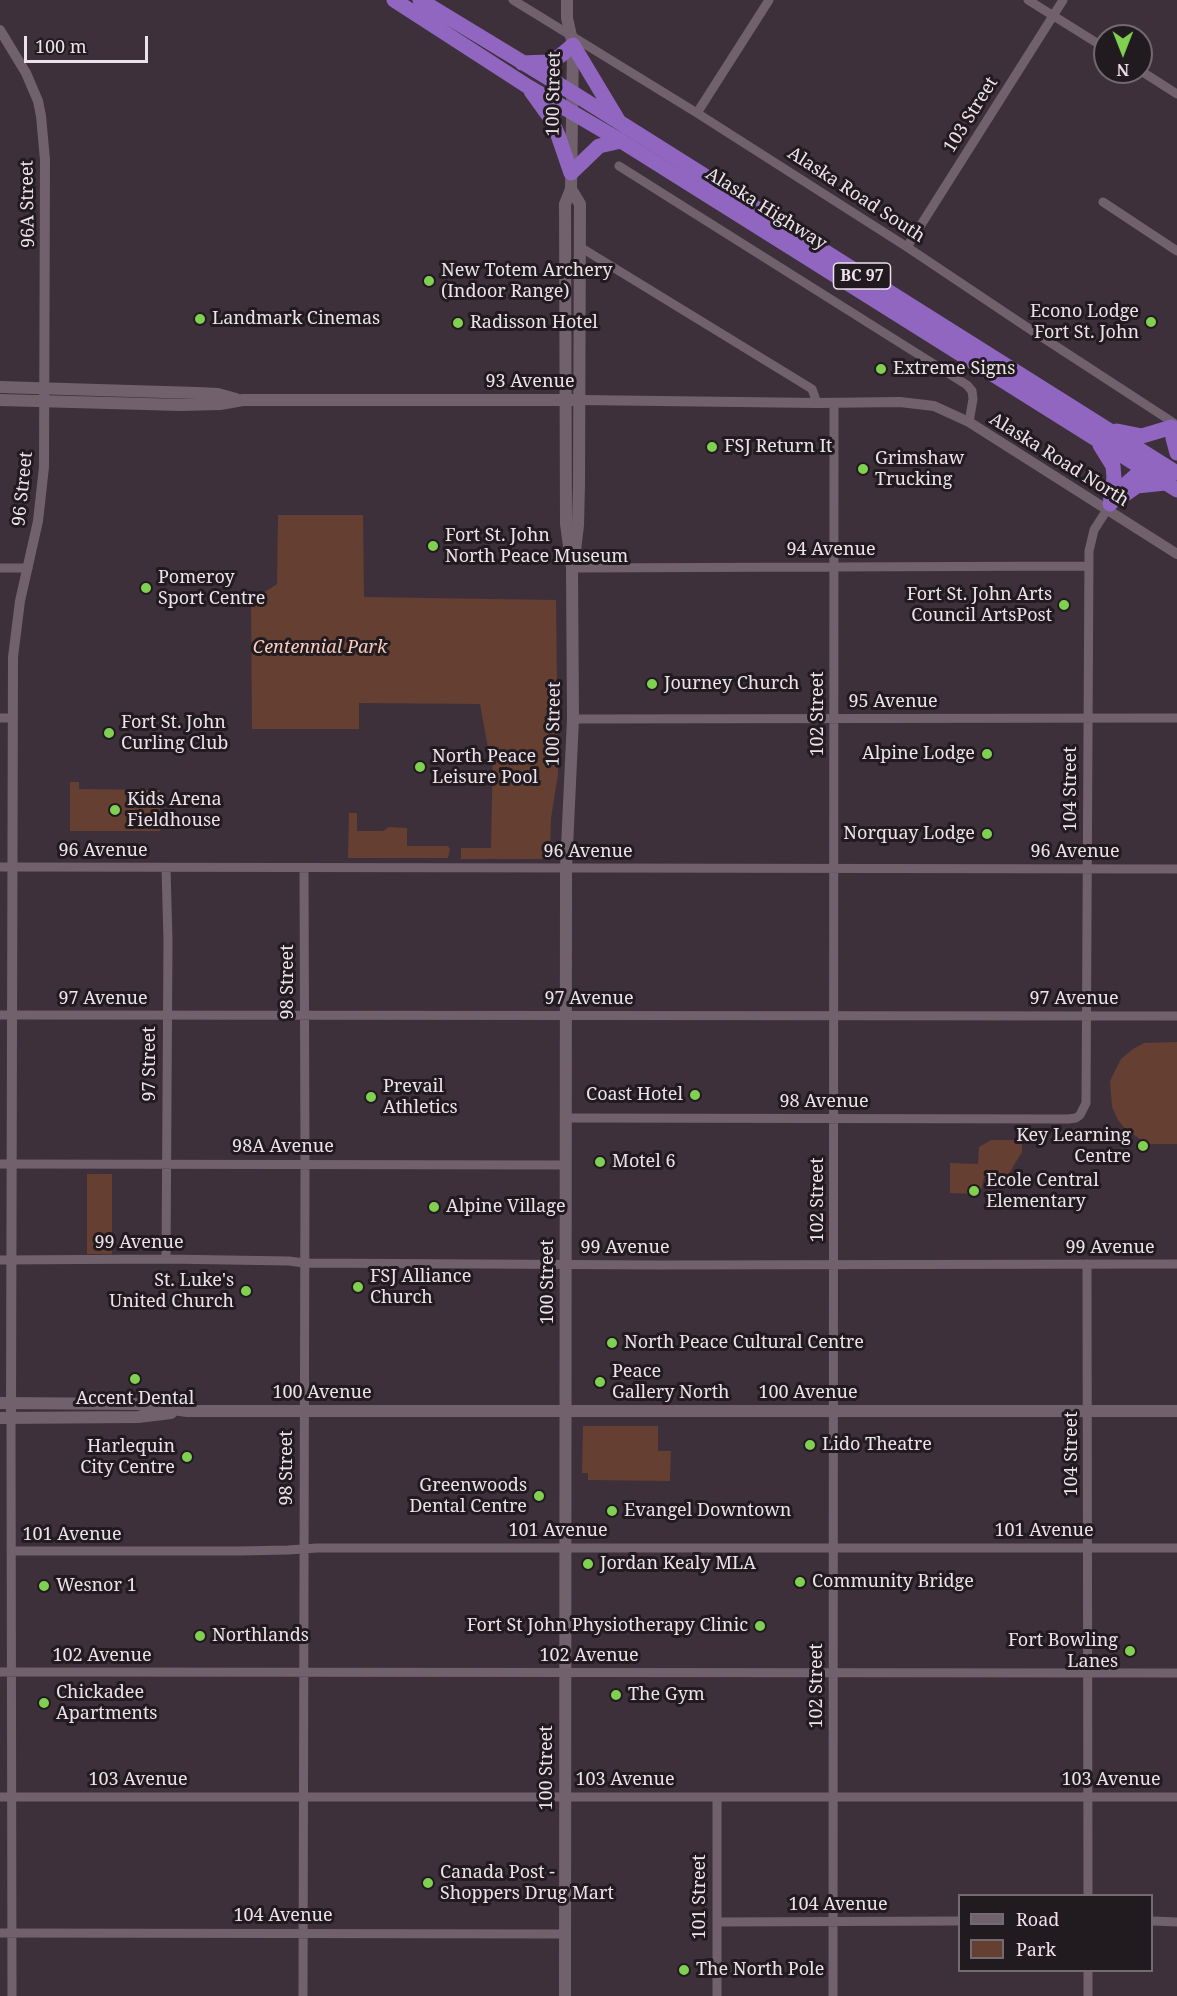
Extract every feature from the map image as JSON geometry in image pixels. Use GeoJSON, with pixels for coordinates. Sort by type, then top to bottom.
{"type":"FeatureCollection","features":[{"type":"Feature","properties":{"kind":"highway","name":"Alaska Highway"},"geometry":{"type":"LineString","coordinates":[[394,0],[527,86],[1099,433],[1140,451],[1163,465],[1173,482]]}},
{"type":"Feature","properties":{"kind":"highway","name":"Alaska Highway"},"geometry":{"type":"LineString","coordinates":[[420,0],[573,93],[1099,433],[1116,452],[1144,471],[1173,482]]}},
{"type":"Feature","properties":{"kind":"highway"},"geometry":{"type":"LineString","coordinates":[[522,63],[548,62],[560,56],[572,41],[621,125]]}},
{"type":"Feature","properties":{"kind":"highway"},"geometry":{"type":"LineString","coordinates":[[527,86],[553,126],[571,181]]}},
{"type":"Feature","properties":{"kind":"highway"},"geometry":{"type":"LineString","coordinates":[[571,181],[599,146],[621,141]]}},
{"type":"Feature","properties":{"kind":"highway"},"geometry":{"type":"LineString","coordinates":[[1108,507],[1114,478],[1113,466],[1099,433],[1142,436],[1175,424]]}},
{"type":"Feature","properties":{"kind":"highway"},"geometry":{"type":"LineString","coordinates":[[1116,452],[1140,451],[1154,443],[1175,424]]}},
{"type":"Feature","properties":{"kind":"highway"},"geometry":{"type":"LineString","coordinates":[[1175,424],[1173,438],[1177,453]]}},
{"type":"Feature","properties":{"kind":"highway"},"geometry":{"type":"LineString","coordinates":[[1108,507],[1126,484],[1144,471],[1163,465]]}},
{"type":"Feature","properties":{"kind":"highway"},"geometry":{"type":"LineString","coordinates":[[1108,507],[1137,486],[1173,482]]}},
{"type":"Feature","properties":{"kind":"main road","name":"100 Street"},"geometry":{"type":"LineString","coordinates":[[565,1996],[566,868],[573,718],[572,568],[566,524],[565,204],[571,181],[573,93],[572,41],[567,18],[567,0]]}},
{"type":"Feature","properties":{"kind":"main road","name":"100 Street"},"geometry":{"type":"LineString","coordinates":[[571,181],[580,204],[578,525],[572,568]]}},
{"type":"Feature","properties":{"kind":"main road"},"geometry":{"type":"LineString","coordinates":[[566,272],[573,284],[574,300],[580,320]]}},
{"type":"Feature","properties":{"kind":"main road","name":"93 Avenue"},"geometry":{"type":"LineString","coordinates":[[0,387],[218,394],[243,400]]}},
{"type":"Feature","properties":{"kind":"main road","name":"93 Avenue"},"geometry":{"type":"LineString","coordinates":[[0,400],[219,404],[243,400],[580,400]]}},
{"type":"Feature","properties":{"kind":"main road","name":"100 Avenue"},"geometry":{"type":"LineString","coordinates":[[6,1403],[138,1404],[187,1411]]}},
{"type":"Feature","properties":{"kind":"main road","name":"100 Avenue"},"geometry":{"type":"LineString","coordinates":[[6,1418],[138,1417],[187,1411],[1177,1411]]}},
{"type":"Feature","properties":{"kind":"street","name":"Alaska Road South"},"geometry":{"type":"LineString","coordinates":[[513,0],[572,41],[698,113],[908,247],[1175,424]]}},
{"type":"Feature","properties":{"kind":"street"},"geometry":{"type":"LineString","coordinates":[[698,113],[769,0]]}},
{"type":"Feature","properties":{"kind":"street"},"geometry":{"type":"LineString","coordinates":[[1028,0],[1093,40]]}},
{"type":"Feature","properties":{"kind":"street","name":"103 Street"},"geometry":{"type":"LineString","coordinates":[[908,247],[1063,0]]}},
{"type":"Feature","properties":{"kind":"street","name":"96A Street"},"geometry":{"type":"LineString","coordinates":[[0,30],[26,74],[38,101],[41,116],[45,160],[45,388]]}},
{"type":"Feature","properties":{"kind":"street"},"geometry":{"type":"LineString","coordinates":[[1153,79],[1177,94]]}},
{"type":"Feature","properties":{"kind":"street","name":"Alaska Road North"},"geometry":{"type":"LineString","coordinates":[[619,166],[967,385],[974,399],[969,422],[1108,507],[1177,555]]}},
{"type":"Feature","properties":{"kind":"street"},"geometry":{"type":"LineString","coordinates":[[1104,202],[1177,251]]}},
{"type":"Feature","properties":{"kind":"street"},"geometry":{"type":"LineString","coordinates":[[580,247],[812,388],[817,404]]}},
{"type":"Feature","properties":{"kind":"street","name":"96 Street"},"geometry":{"type":"LineString","coordinates":[[12,1996],[11,1551],[6,1418],[6,718],[13,644],[42,491],[45,388]]}},
{"type":"Feature","properties":{"kind":"street","name":"93 Avenue"},"geometry":{"type":"LineString","coordinates":[[580,400],[919,404],[950,412],[969,422]]}},
{"type":"Feature","properties":{"kind":"street","name":"102 Street"},"geometry":{"type":"LineString","coordinates":[[833,1996],[834,403]]}},
{"type":"Feature","properties":{"kind":"street","name":"104 Street"},"geometry":{"type":"LineString","coordinates":[[1080,1114],[1086,1103],[1089,566],[1091,538],[1108,507]]}},
{"type":"Feature","properties":{"kind":"street","name":"94 Avenue"},"geometry":{"type":"LineString","coordinates":[[572,568],[1089,566]]}},
{"type":"Feature","properties":{"kind":"street"},"geometry":{"type":"LineString","coordinates":[[0,568],[28,568]]}},
{"type":"Feature","properties":{"kind":"street","name":"95 Avenue"},"geometry":{"type":"LineString","coordinates":[[573,718],[1177,718]]}},
{"type":"Feature","properties":{"kind":"street","name":"96 Avenue"},"geometry":{"type":"LineString","coordinates":[[6,867],[1177,869]]}},
{"type":"Feature","properties":{"kind":"street","name":"97 Street"},"geometry":{"type":"LineString","coordinates":[[166,868],[166,1259]]}},
{"type":"Feature","properties":{"kind":"street","name":"98 Street"},"geometry":{"type":"LineString","coordinates":[[303,1996],[304,868]]}},
{"type":"Feature","properties":{"kind":"street","name":"97 Avenue"},"geometry":{"type":"LineString","coordinates":[[6,1015],[1177,1016]]}},
{"type":"Feature","properties":{"kind":"street","name":"98 Avenue"},"geometry":{"type":"LineString","coordinates":[[566,1118],[1068,1119],[1076,1118],[1080,1114]]}},
{"type":"Feature","properties":{"kind":"street","name":"98A Avenue"},"geometry":{"type":"LineString","coordinates":[[6,1164],[566,1165]]}},
{"type":"Feature","properties":{"kind":"street","name":"99 Avenue"},"geometry":{"type":"LineString","coordinates":[[6,1260],[166,1259],[304,1263],[834,1265],[1177,1264]]}},
{"type":"Feature","properties":{"kind":"street","name":"104 Street"},"geometry":{"type":"LineString","coordinates":[[1087,1264],[1088,1894]]}},
{"type":"Feature","properties":{"kind":"street","name":"101 Avenue"},"geometry":{"type":"LineString","coordinates":[[11,1551],[1177,1548]]}},
{"type":"Feature","properties":{"kind":"street","name":"102 Avenue"},"geometry":{"type":"LineString","coordinates":[[0,1672],[1177,1672]]}},
{"type":"Feature","properties":{"kind":"street","name":"103 Avenue"},"geometry":{"type":"LineString","coordinates":[[0,1797],[1177,1797]]}},
{"type":"Feature","properties":{"kind":"street","name":"101 Street"},"geometry":{"type":"LineString","coordinates":[[717,1797],[717,1996]]}},
{"type":"Feature","properties":{"kind":"street","name":"104 Avenue"},"geometry":{"type":"LineString","coordinates":[[717,1922],[958,1921]]}},
{"type":"Feature","properties":{"kind":"street"},"geometry":{"type":"LineString","coordinates":[[1153,1922],[1177,1922]]}},
{"type":"Feature","properties":{"kind":"street","name":"104 Avenue"},"geometry":{"type":"LineString","coordinates":[[0,1933],[565,1934]]}},
{"type":"Feature","properties":{"kind":"street"},"geometry":{"type":"LineString","coordinates":[[1088,1972],[1088,1996]]}},
{"type":"Feature","properties":{"kind":"green space","name":"Centennial Park"},"geometry":{"type":"Polygon","coordinates":[[[278,515],[363,515],[364,597],[556,600],[558,774],[551,818],[550,859],[461,859],[461,848],[491,848],[493,749],[488,748],[480,704],[359,703],[359,729],[252,729],[251,601],[277,584],[278,515]]]}},
{"type":"Feature","properties":{"kind":"green space","name":"Kids Arena Fieldhouse"},"geometry":{"type":"Polygon","coordinates":[[[70,782],[79,782],[79,789],[160,790],[160,831],[70,831],[70,782]]]}},
{"type":"Feature","properties":{"kind":"green space"},"geometry":{"type":"Polygon","coordinates":[[[349,813],[357,813],[357,831],[383,831],[389,827],[407,828],[407,846],[448,846],[450,849],[448,858],[348,858],[349,813]]]}},
{"type":"Feature","properties":{"kind":"green space"},"geometry":{"type":"Polygon","coordinates":[[[1177,1042],[1177,1144],[1151,1144],[1125,1129],[1118,1120],[1112,1107],[1110,1081],[1121,1059],[1133,1049],[1144,1043],[1177,1042]]]}},
{"type":"Feature","properties":{"kind":"green space"},"geometry":{"type":"Polygon","coordinates":[[[991,1140],[1022,1140],[1022,1152],[1008,1175],[984,1177],[981,1191],[976,1194],[950,1193],[950,1163],[978,1164],[979,1147],[991,1140]]]}},
{"type":"Feature","properties":{"kind":"green space"},"geometry":{"type":"Polygon","coordinates":[[[87,1174],[112,1174],[112,1254],[87,1254],[87,1174]]]}},
{"type":"Feature","properties":{"kind":"green space"},"geometry":{"type":"Polygon","coordinates":[[[583,1426],[658,1426],[658,1451],[671,1451],[670,1481],[588,1480],[588,1473],[582,1473],[583,1426]]]}},
{"type":"Feature","properties":{"kind":"place","name":"New Totem Archery (Indoor Range)"},"geometry":{"type":"Point","coordinates":[429,281]}},
{"type":"Feature","properties":{"kind":"place","name":"Landmark Cinemas"},"geometry":{"type":"Point","coordinates":[200,319]}},
{"type":"Feature","properties":{"kind":"place","name":"Econo Lodge Fort St. John"},"geometry":{"type":"Point","coordinates":[1151,322]}},
{"type":"Feature","properties":{"kind":"place","name":"Radisson Hotel"},"geometry":{"type":"Point","coordinates":[458,323]}},
{"type":"Feature","properties":{"kind":"place","name":"Extreme Signs"},"geometry":{"type":"Point","coordinates":[881,369]}},
{"type":"Feature","properties":{"kind":"place","name":"FSJ Return It"},"geometry":{"type":"Point","coordinates":[712,447]}},
{"type":"Feature","properties":{"kind":"place","name":"Grimshaw Trucking"},"geometry":{"type":"Point","coordinates":[863,469]}},
{"type":"Feature","properties":{"kind":"place","name":"Fort St. John North Peace Museum"},"geometry":{"type":"Point","coordinates":[433,546]}},
{"type":"Feature","properties":{"kind":"place","name":"Pomeroy Sport Centre"},"geometry":{"type":"Point","coordinates":[146,588]}},
{"type":"Feature","properties":{"kind":"place","name":"Fort St. John Arts Council ArtsPost"},"geometry":{"type":"Point","coordinates":[1064,605]}},
{"type":"Feature","properties":{"kind":"place","name":"Journey Church"},"geometry":{"type":"Point","coordinates":[652,684]}},
{"type":"Feature","properties":{"kind":"place","name":"Fort St. John Curling Club"},"geometry":{"type":"Point","coordinates":[109,733]}},
{"type":"Feature","properties":{"kind":"place","name":"Alpine Lodge"},"geometry":{"type":"Point","coordinates":[987,754]}},
{"type":"Feature","properties":{"kind":"place","name":"North Peace Leisure Pool"},"geometry":{"type":"Point","coordinates":[420,767]}},
{"type":"Feature","properties":{"kind":"place","name":"Kids Arena Fieldhouse"},"geometry":{"type":"Point","coordinates":[115,810]}},
{"type":"Feature","properties":{"kind":"place","name":"Norquay Lodge"},"geometry":{"type":"Point","coordinates":[987,834]}},
{"type":"Feature","properties":{"kind":"place","name":"Coast Hotel"},"geometry":{"type":"Point","coordinates":[695,1095]}},
{"type":"Feature","properties":{"kind":"place","name":"Prevail Athletics"},"geometry":{"type":"Point","coordinates":[371,1097]}},
{"type":"Feature","properties":{"kind":"place","name":"Key Learning Centre"},"geometry":{"type":"Point","coordinates":[1143,1146]}},
{"type":"Feature","properties":{"kind":"place","name":"Motel 6"},"geometry":{"type":"Point","coordinates":[600,1162]}},
{"type":"Feature","properties":{"kind":"place","name":"Ecole Central Elementary"},"geometry":{"type":"Point","coordinates":[974,1191]}},
{"type":"Feature","properties":{"kind":"place","name":"Alpine Village"},"geometry":{"type":"Point","coordinates":[434,1207]}},
{"type":"Feature","properties":{"kind":"place","name":"FSJ Alliance Church"},"geometry":{"type":"Point","coordinates":[358,1287]}},
{"type":"Feature","properties":{"kind":"place","name":"St. Luke's United Church"},"geometry":{"type":"Point","coordinates":[246,1291]}},
{"type":"Feature","properties":{"kind":"place","name":"North Peace Cultural Centre"},"geometry":{"type":"Point","coordinates":[612,1343]}},
{"type":"Feature","properties":{"kind":"place","name":"Accent Dental"},"geometry":{"type":"Point","coordinates":[135,1379]}},
{"type":"Feature","properties":{"kind":"place","name":"Peace Gallery North"},"geometry":{"type":"Point","coordinates":[600,1382]}},
{"type":"Feature","properties":{"kind":"place","name":"Lido Theatre"},"geometry":{"type":"Point","coordinates":[810,1445]}},
{"type":"Feature","properties":{"kind":"place","name":"Harlequin City Centre"},"geometry":{"type":"Point","coordinates":[187,1457]}},
{"type":"Feature","properties":{"kind":"place","name":"Greenwoods Dental Centre"},"geometry":{"type":"Point","coordinates":[539,1496]}},
{"type":"Feature","properties":{"kind":"place","name":"Evangel Downtown"},"geometry":{"type":"Point","coordinates":[612,1511]}},
{"type":"Feature","properties":{"kind":"place","name":"Jordan Kealy MLA"},"geometry":{"type":"Point","coordinates":[588,1564]}},
{"type":"Feature","properties":{"kind":"place","name":"Community Bridge"},"geometry":{"type":"Point","coordinates":[800,1582]}},
{"type":"Feature","properties":{"kind":"place","name":"Wesnor 1"},"geometry":{"type":"Point","coordinates":[44,1586]}},
{"type":"Feature","properties":{"kind":"place","name":"Fort St John Physiotherapy Clinic"},"geometry":{"type":"Point","coordinates":[760,1626]}},
{"type":"Feature","properties":{"kind":"place","name":"Northlands"},"geometry":{"type":"Point","coordinates":[200,1636]}},
{"type":"Feature","properties":{"kind":"place","name":"Fort Bowling Lanes"},"geometry":{"type":"Point","coordinates":[1130,1651]}},
{"type":"Feature","properties":{"kind":"place","name":"The Gym"},"geometry":{"type":"Point","coordinates":[616,1695]}},
{"type":"Feature","properties":{"kind":"place","name":"Chickadee Apartments"},"geometry":{"type":"Point","coordinates":[44,1703]}},
{"type":"Feature","properties":{"kind":"place","name":"Canada Post - Shoppers Drug Mart"},"geometry":{"type":"Point","coordinates":[428,1883]}},
{"type":"Feature","properties":{"kind":"place","name":"The North Pole"},"geometry":{"type":"Point","coordinates":[684,1970]}}]}
